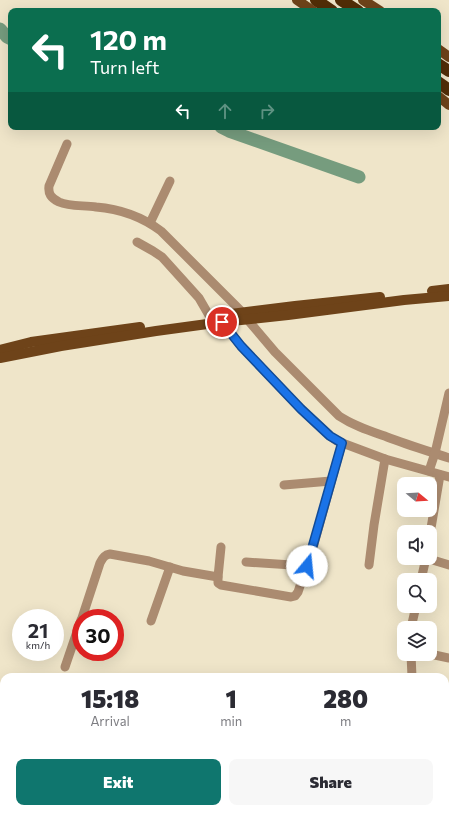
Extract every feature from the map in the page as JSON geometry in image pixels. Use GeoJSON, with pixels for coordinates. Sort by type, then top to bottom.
{"type":"FeatureCollection","features":[{"type":"Feature","properties":{"kind":"highway"},"geometry":{"type":"LineString","coordinates":[[316,0],[328,8]]}},
{"type":"Feature","properties":{"kind":"highway"},"geometry":{"type":"LineString","coordinates":[[341,0],[353,8]]}},
{"type":"Feature","properties":{"kind":"main road"},"geometry":{"type":"LineString","coordinates":[[297,0],[309,8]]}},
{"type":"Feature","properties":{"kind":"main road"},"geometry":{"type":"LineString","coordinates":[[363,0],[375,8]]}},
{"type":"Feature","properties":{"kind":"main road"},"geometry":{"type":"LineString","coordinates":[[0,350],[32,342],[449,289]]}},
{"type":"Feature","properties":{"kind":"main road"},"geometry":{"type":"LineString","coordinates":[[243,316],[288,315],[404,300],[449,296]]}},
{"type":"Feature","properties":{"kind":"main road"},"geometry":{"type":"LineString","coordinates":[[0,358],[219,319]]}},
{"type":"Feature","properties":{"kind":"street"},"geometry":{"type":"LineString","coordinates":[[67,144],[49,186],[48,192],[58,202],[68,205],[116,210],[136,216],[150,223],[166,236],[243,316],[275,352],[339,416],[358,427],[449,458]]}},
{"type":"Feature","properties":{"kind":"street"},"geometry":{"type":"LineString","coordinates":[[150,223],[170,181]]}},
{"type":"Feature","properties":{"kind":"street"},"geometry":{"type":"LineString","coordinates":[[137,242],[162,257],[219,319],[241,346],[301,409],[330,436],[342,443],[385,459],[429,470],[444,476],[432,525]]}},
{"type":"Feature","properties":{"kind":"street"},"geometry":{"type":"LineString","coordinates":[[429,470],[435,454],[449,393]]}},
{"type":"Feature","properties":{"kind":"street"},"geometry":{"type":"LineString","coordinates":[[221,548],[218,583],[221,586],[291,598],[295,596],[298,592],[307,566],[342,443]]}},
{"type":"Feature","properties":{"kind":"street"},"geometry":{"type":"LineString","coordinates":[[369,565],[385,459]]}},
{"type":"Feature","properties":{"kind":"street"},"geometry":{"type":"LineString","coordinates":[[284,485],[331,481]]}},
{"type":"Feature","properties":{"kind":"street"},"geometry":{"type":"LineString","coordinates":[[84,609],[100,563],[106,555],[110,554],[149,561],[183,571],[218,577]]}},
{"type":"Feature","properties":{"kind":"street"},"geometry":{"type":"LineString","coordinates":[[437,561],[449,565]]}},
{"type":"Feature","properties":{"kind":"street"},"geometry":{"type":"LineString","coordinates":[[246,562],[307,566]]}},
{"type":"Feature","properties":{"kind":"street"},"geometry":{"type":"LineString","coordinates":[[151,620],[170,567]]}},
{"type":"Feature","properties":{"kind":"street"},"geometry":{"type":"LineString","coordinates":[[65,667],[72,646]]}},
{"type":"Feature","properties":{"kind":"street"},"geometry":{"type":"LineString","coordinates":[[437,655],[449,658]]}},
{"type":"Feature","properties":{"kind":"street"},"geometry":{"type":"LineString","coordinates":[[411,661],[412,673]]}},
{"type":"Feature","properties":{"kind":"waterway"},"geometry":{"type":"LineString","coordinates":[[0,29],[8,38]]}},
{"type":"Feature","properties":{"kind":"waterway"},"geometry":{"type":"LineString","coordinates":[[227,130],[359,177]]}},
{"type":"Feature","properties":{"kind":"route"},"geometry":{"type":"LineString","coordinates":[[222,322],[241,346],[301,409],[330,436],[342,443],[307,566]]}}]}
